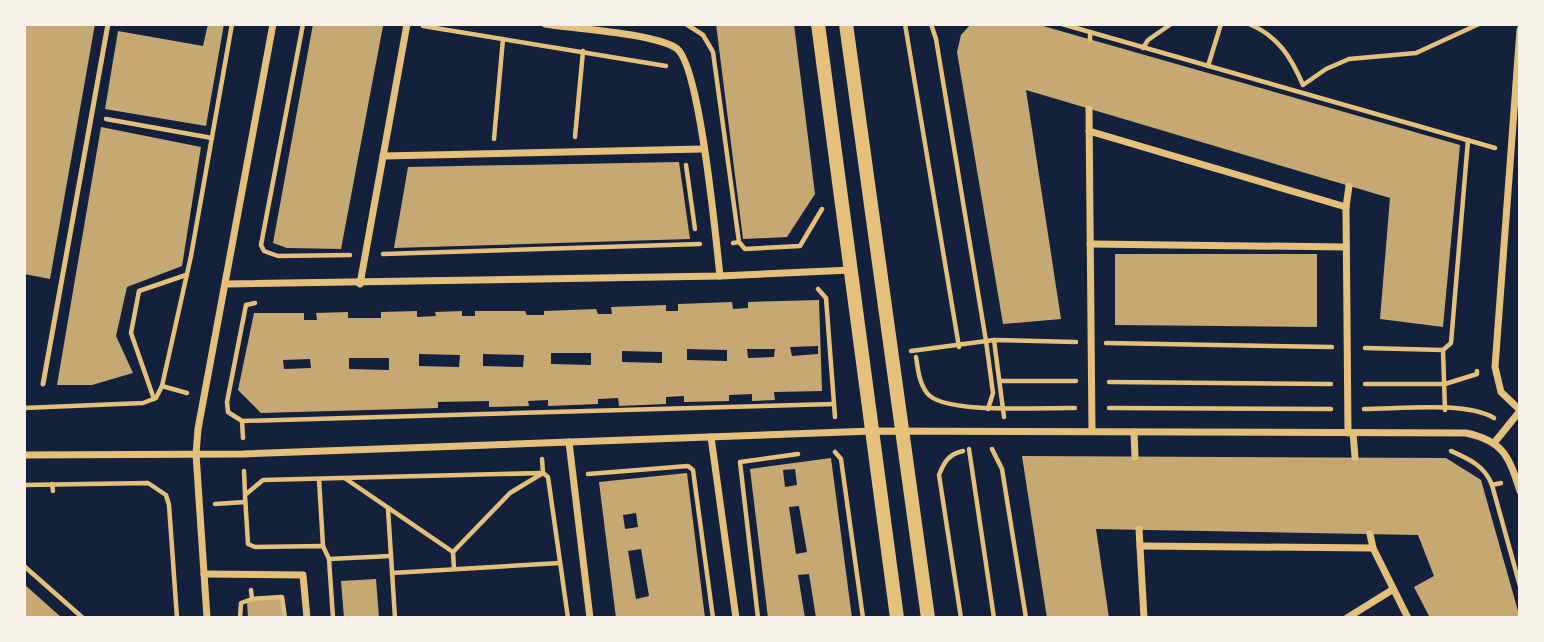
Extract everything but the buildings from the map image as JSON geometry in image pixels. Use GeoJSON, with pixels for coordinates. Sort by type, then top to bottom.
{"type":"FeatureCollection","features":[{"type":"Feature","properties":{"kind":"main road"},"geometry":{"type":"LineString","coordinates":[[818,24],[897,618]]}},
{"type":"Feature","properties":{"kind":"main road"},"geometry":{"type":"LineString","coordinates":[[846,24],[929,618]]}},
{"type":"Feature","properties":{"kind":"street"},"geometry":{"type":"LineString","coordinates":[[207,618],[196,454],[202,396],[226,284],[274,24]]}},
{"type":"Feature","properties":{"kind":"street"},"geometry":{"type":"LineString","coordinates":[[360,284],[407,24]]}},
{"type":"Feature","properties":{"kind":"street"},"geometry":{"type":"LineString","coordinates":[[545,24],[649,40],[677,49],[692,75],[720,276]]}},
{"type":"Feature","properties":{"kind":"street"},"geometry":{"type":"LineString","coordinates":[[1494,443],[1520,410],[1501,393],[1495,367],[1520,30]]}},
{"type":"Feature","properties":{"kind":"street"},"geometry":{"type":"LineString","coordinates":[[1089,109],[1094,342],[1092,431]]}},
{"type":"Feature","properties":{"kind":"street"},"geometry":{"type":"LineString","coordinates":[[1089,131],[1346,207]]}},
{"type":"Feature","properties":{"kind":"street"},"geometry":{"type":"LineString","coordinates":[[383,156],[703,149]]}},
{"type":"Feature","properties":{"kind":"street"},"geometry":{"type":"LineString","coordinates":[[1349,186],[1346,207],[1347,348],[1350,433],[1355,457]]}},
{"type":"Feature","properties":{"kind":"street"},"geometry":{"type":"LineString","coordinates":[[1090,244],[1346,247]]}},
{"type":"Feature","properties":{"kind":"street"},"geometry":{"type":"LineString","coordinates":[[226,284],[360,284],[720,276],[851,270]]}},
{"type":"Feature","properties":{"kind":"street"},"geometry":{"type":"LineString","coordinates":[[24,455],[196,454],[873,431],[1466,433],[1494,443],[1510,459],[1520,491]]}},
{"type":"Feature","properties":{"kind":"street"},"geometry":{"type":"LineString","coordinates":[[1134,432],[1135,457]]}},
{"type":"Feature","properties":{"kind":"street"},"geometry":{"type":"LineString","coordinates":[[711,437],[736,618]]}},
{"type":"Feature","properties":{"kind":"street"},"geometry":{"type":"LineString","coordinates":[[569,442],[590,618]]}},
{"type":"Feature","properties":{"kind":"street"},"geometry":{"type":"LineString","coordinates":[[1139,530],[1144,618]]}},
{"type":"Feature","properties":{"kind":"street"},"geometry":{"type":"LineString","coordinates":[[1370,534],[1373,548],[1408,618]]}},
{"type":"Feature","properties":{"kind":"street"},"geometry":{"type":"LineString","coordinates":[[1140,546],[1373,548]]}},
{"type":"Feature","properties":{"kind":"street"},"geometry":{"type":"LineString","coordinates":[[204,574],[303,575],[307,618]]}},
{"type":"Feature","properties":{"kind":"street"},"geometry":{"type":"LineString","coordinates":[[1347,618],[1392,590]]}},
{"type":"Feature","properties":{"kind":"lane"},"geometry":{"type":"LineString","coordinates":[[43,384],[108,24]]}},
{"type":"Feature","properties":{"kind":"path"},"geometry":{"type":"LineString","coordinates":[[24,408],[144,403],[161,393],[187,275],[232,24]]}},
{"type":"Feature","properties":{"kind":"path"},"geometry":{"type":"LineString","coordinates":[[303,24],[261,245],[264,251],[278,256],[739,242]]}},
{"type":"Feature","properties":{"kind":"path"},"geometry":{"type":"LineString","coordinates":[[413,24],[655,62],[667,66],[673,73]]}},
{"type":"Feature","properties":{"kind":"path"},"geometry":{"type":"LineString","coordinates":[[687,24],[703,36],[713,52],[739,242],[745,248],[800,246],[823,207]]}},
{"type":"Feature","properties":{"kind":"path"},"geometry":{"type":"LineString","coordinates":[[905,24],[959,347]]}},
{"type":"Feature","properties":{"kind":"path"},"geometry":{"type":"LineString","coordinates":[[931,24],[936,39],[986,341],[993,393],[988,407]]}},
{"type":"Feature","properties":{"kind":"path"},"geometry":{"type":"LineString","coordinates":[[1143,48],[1148,40],[1171,24]]}},
{"type":"Feature","properties":{"kind":"path"},"geometry":{"type":"LineString","coordinates":[[1208,66],[1221,24]]}},
{"type":"Feature","properties":{"kind":"path"},"geometry":{"type":"LineString","coordinates":[[1249,24],[1263,30],[1285,49],[1303,85],[1301,93]]}},
{"type":"Feature","properties":{"kind":"path"},"geometry":{"type":"LineString","coordinates":[[1303,85],[1326,69],[1349,59],[1416,53],[1479,24]]}},
{"type":"Feature","properties":{"kind":"path"},"geometry":{"type":"LineString","coordinates":[[1065,25],[1509,151]]}},
{"type":"Feature","properties":{"kind":"path"},"geometry":{"type":"LineString","coordinates":[[1090,33],[1090,40]]}},
{"type":"Feature","properties":{"kind":"path"},"geometry":{"type":"LineString","coordinates":[[493,153],[503,38]]}},
{"type":"Feature","properties":{"kind":"path"},"geometry":{"type":"LineString","coordinates":[[573,152],[583,51]]}},
{"type":"Feature","properties":{"kind":"path"},"geometry":{"type":"LineString","coordinates":[[1360,116],[1361,109]]}},
{"type":"Feature","properties":{"kind":"path"},"geometry":{"type":"LineString","coordinates":[[103,118],[212,138]]}},
{"type":"Feature","properties":{"kind":"path"},"geometry":{"type":"LineString","coordinates":[[914,351],[959,347],[994,340],[1443,349],[1451,343],[1468,140]]}},
{"type":"Feature","properties":{"kind":"path"},"geometry":{"type":"LineString","coordinates":[[683,150],[697,244]]}},
{"type":"Feature","properties":{"kind":"path"},"geometry":{"type":"LineString","coordinates":[[154,399],[131,333],[139,291],[187,275]]}},
{"type":"Feature","properties":{"kind":"path"},"geometry":{"type":"LineString","coordinates":[[246,305],[227,402],[228,412],[242,421],[834,404]]}},
{"type":"Feature","properties":{"kind":"path"},"geometry":{"type":"LineString","coordinates":[[994,340],[1003,407]]}},
{"type":"Feature","properties":{"kind":"path"},"geometry":{"type":"LineString","coordinates":[[1443,349],[1445,410]]}},
{"type":"Feature","properties":{"kind":"path"},"geometry":{"type":"LineString","coordinates":[[830,358],[838,452],[863,618]]}},
{"type":"Feature","properties":{"kind":"path"},"geometry":{"type":"LineString","coordinates":[[162,386],[227,402]]}},
{"type":"Feature","properties":{"kind":"path"},"geometry":{"type":"LineString","coordinates":[[961,618],[939,475],[944,462],[954,453],[969,449],[999,449]]}},
{"type":"Feature","properties":{"kind":"path"},"geometry":{"type":"LineString","coordinates":[[969,449],[994,618]]}},
{"type":"Feature","properties":{"kind":"path"},"geometry":{"type":"LineString","coordinates":[[992,449],[1002,469],[1026,618]]}},
{"type":"Feature","properties":{"kind":"path"},"geometry":{"type":"LineString","coordinates":[[1448,450],[1469,459],[1488,473],[1520,586]]}},
{"type":"Feature","properties":{"kind":"path"},"geometry":{"type":"LineString","coordinates":[[826,451],[838,452]]}},
{"type":"Feature","properties":{"kind":"path"},"geometry":{"type":"LineString","coordinates":[[758,618],[740,463],[802,453]]}},
{"type":"Feature","properties":{"kind":"path"},"geometry":{"type":"LineString","coordinates":[[591,474],[688,466],[693,470],[713,618]]}},
{"type":"Feature","properties":{"kind":"path"},"geometry":{"type":"LineString","coordinates":[[454,569],[453,552],[510,493],[543,473]]}},
{"type":"Feature","properties":{"kind":"path"},"geometry":{"type":"LineString","coordinates":[[323,546],[255,547],[248,544],[245,495],[263,480],[543,473],[548,477],[568,618]]}},
{"type":"Feature","properties":{"kind":"path"},"geometry":{"type":"LineString","coordinates":[[344,478],[453,552]]}},
{"type":"Feature","properties":{"kind":"path"},"geometry":{"type":"LineString","coordinates":[[319,479],[323,546],[329,559],[333,618]]}},
{"type":"Feature","properties":{"kind":"path"},"geometry":{"type":"LineString","coordinates":[[1492,485],[1516,479]]}},
{"type":"Feature","properties":{"kind":"path"},"geometry":{"type":"LineString","coordinates":[[24,485],[148,483],[159,488],[169,505],[177,618]]}},
{"type":"Feature","properties":{"kind":"path"},"geometry":{"type":"LineString","coordinates":[[52,484],[53,491]]}},
{"type":"Feature","properties":{"kind":"path"},"geometry":{"type":"LineString","coordinates":[[388,508],[395,618]]}},
{"type":"Feature","properties":{"kind":"path"},"geometry":{"type":"LineString","coordinates":[[329,559],[391,556]]}},
{"type":"Feature","properties":{"kind":"path"},"geometry":{"type":"LineString","coordinates":[[392,573],[560,563]]}},
{"type":"Feature","properties":{"kind":"path"},"geometry":{"type":"LineString","coordinates":[[24,566],[83,618]]}},
{"type":"Feature","properties":{"kind":"path"},"geometry":{"type":"LineString","coordinates":[[167,592],[176,592]]}},
{"type":"Feature","properties":{"kind":"path"},"geometry":{"type":"LineString","coordinates":[[251,599],[282,597],[285,618]]}}]}
